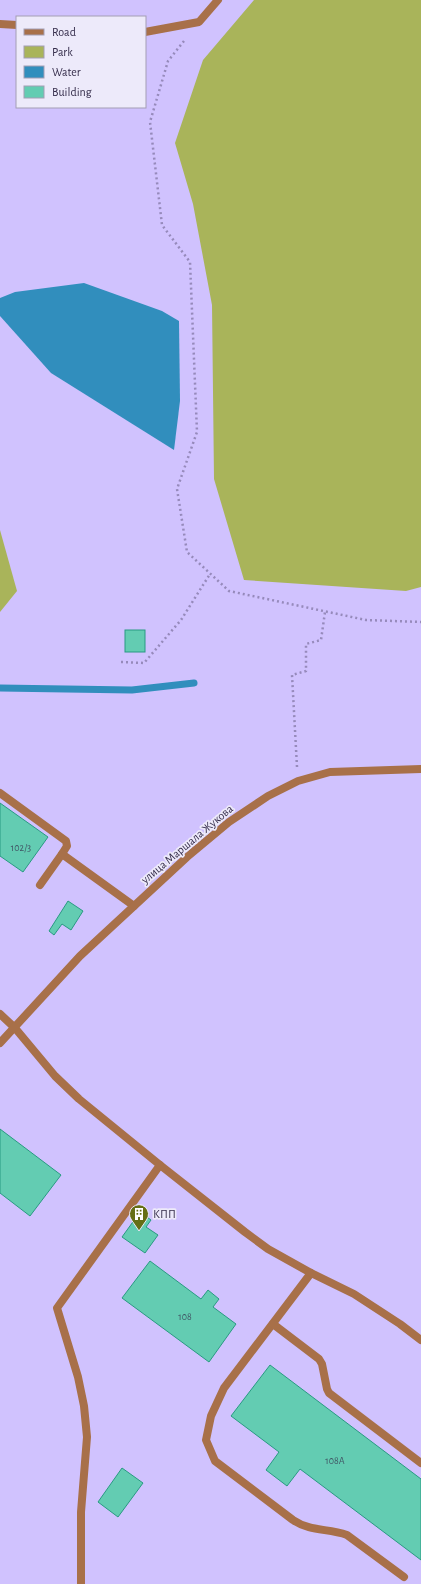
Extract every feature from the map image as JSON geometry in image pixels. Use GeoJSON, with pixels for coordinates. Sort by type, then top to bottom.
{"type":"FeatureCollection","features":[{"type":"Feature","properties":{"kind":"street"},"geometry":{"type":"LineString","coordinates":[[146,32],[199,22],[218,0]]}},
{"type":"Feature","properties":{"kind":"street"},"geometry":{"type":"LineString","coordinates":[[0,24],[16,25]]}},
{"type":"Feature","properties":{"kind":"street","name":"улица Маршала Жукова"},"geometry":{"type":"LineString","coordinates":[[0,1043],[80,956],[187,857],[229,822],[268,796],[298,781],[330,772],[421,769]]}},
{"type":"Feature","properties":{"kind":"street"},"geometry":{"type":"LineString","coordinates":[[0,793],[66,841],[67,846],[40,885]]}},
{"type":"Feature","properties":{"kind":"street"},"geometry":{"type":"LineString","coordinates":[[62,854],[134,906]]}},
{"type":"Feature","properties":{"kind":"street"},"geometry":{"type":"LineString","coordinates":[[0,1014],[15,1028],[55,1076],[79,1099],[160,1165],[268,1249],[311,1273],[354,1294],[400,1324],[421,1340]]}},
{"type":"Feature","properties":{"kind":"street"},"geometry":{"type":"LineString","coordinates":[[81,1584],[81,1512],[87,1437],[84,1406],[78,1377],[57,1308],[160,1165]]}},
{"type":"Feature","properties":{"kind":"street"},"geometry":{"type":"LineString","coordinates":[[311,1273],[224,1388],[211,1416],[206,1440],[215,1461],[303,1526],[339,1532],[347,1535],[404,1577]]}},
{"type":"Feature","properties":{"kind":"street"},"geometry":{"type":"LineString","coordinates":[[272,1324],[319,1359],[322,1364],[327,1390],[329,1393],[421,1463]]}},
{"type":"Feature","properties":{"kind":"path"},"geometry":{"type":"LineString","coordinates":[[199,22],[168,61],[150,122],[162,225],[190,262],[197,432],[177,489],[186,552],[229,591],[260,599],[366,620],[421,622]]}},
{"type":"Feature","properties":{"kind":"path"},"geometry":{"type":"LineString","coordinates":[[121,662],[144,663],[181,620],[210,574]]}},
{"type":"Feature","properties":{"kind":"path"},"geometry":{"type":"LineString","coordinates":[[298,781],[292,675],[306,670],[306,644],[321,640],[325,612]]}},
{"type":"Feature","properties":{"kind":"green space"},"geometry":{"type":"Polygon","coordinates":[[[254,0],[421,0],[421,587],[406,591],[244,580],[214,479],[212,305],[193,204],[175,143],[203,60],[254,0]]]}},
{"type":"Feature","properties":{"kind":"green space"},"geometry":{"type":"Polygon","coordinates":[[[0,530],[17,591],[0,612],[0,530]]]}},
{"type":"Feature","properties":{"kind":"water"},"geometry":{"type":"Polygon","coordinates":[[[84,283],[162,311],[179,321],[180,401],[174,450],[51,373],[0,316],[0,298],[15,292],[84,283]]]}},
{"type":"Feature","properties":{"kind":"building"},"geometry":{"type":"Polygon","coordinates":[[[125,630],[145,630],[145,652],[125,652],[125,630]]]}},
{"type":"Feature","properties":{"kind":"building"},"geometry":{"type":"Polygon","coordinates":[[[0,803],[48,837],[23,872],[0,856],[0,803]]]}},
{"type":"Feature","properties":{"kind":"building"},"geometry":{"type":"Polygon","coordinates":[[[68,901],[83,911],[71,930],[62,924],[54,935],[49,931],[68,901]]]}},
{"type":"Feature","properties":{"kind":"building"},"geometry":{"type":"Polygon","coordinates":[[[0,1129],[61,1175],[30,1216],[0,1193],[0,1129]]]}},
{"type":"Feature","properties":{"kind":"building","name":"КПП"},"geometry":{"type":"Polygon","coordinates":[[[140,1212],[151,1220],[146,1227],[158,1235],[145,1253],[122,1237],[140,1212]]]}},
{"type":"Feature","properties":{"kind":"building"},"geometry":{"type":"Polygon","coordinates":[[[150,1261],[201,1299],[208,1290],[219,1299],[213,1307],[236,1324],[209,1362],[122,1298],[150,1261]]]}},
{"type":"Feature","properties":{"kind":"building"},"geometry":{"type":"Polygon","coordinates":[[[270,1365],[421,1479],[421,1560],[300,1469],[287,1486],[266,1470],[279,1452],[231,1416],[270,1365]]]}},
{"type":"Feature","properties":{"kind":"building"},"geometry":{"type":"Polygon","coordinates":[[[122,1468],[143,1483],[118,1517],[98,1502],[122,1468]]]}},
{"type":"Feature","properties":{"kind":"waterway"},"geometry":{"type":"LineString","coordinates":[[0,688],[132,690],[194,683]]}},
{"type":"Feature","properties":{"kind":"place","name":"КПП"},"geometry":{"type":"Point","coordinates":[139,1231]}}]}
